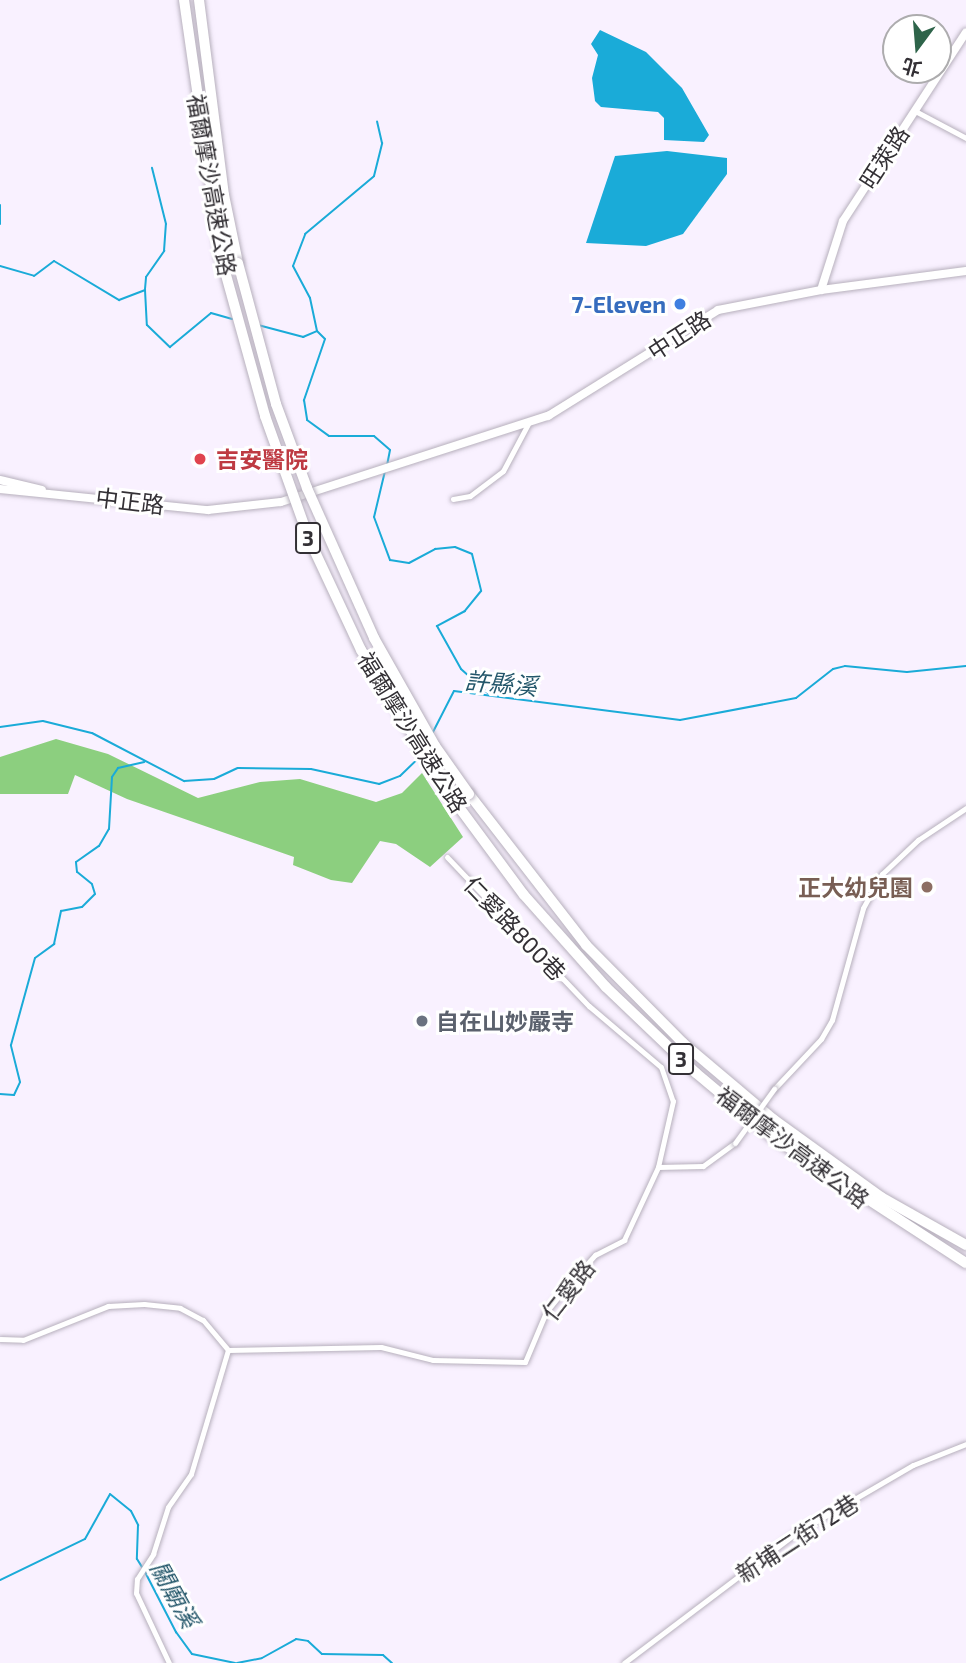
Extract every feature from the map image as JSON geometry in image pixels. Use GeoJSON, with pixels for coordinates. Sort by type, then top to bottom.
{"type":"FeatureCollection","features":[{"type":"Feature","properties":{"kind":"highway","name":"福爾摩沙高速公路"},"geometry":{"type":"LineString","coordinates":[[184,0],[221,257],[265,416],[309,539],[361,650],[450,795],[524,895],[579,956],[696,1073],[771,1136],[877,1209],[966,1263]]}},
{"type":"Feature","properties":{"kind":"highway","name":"福爾摩沙高速公路"},"geometry":{"type":"LineString","coordinates":[[199,0],[224,195],[238,263],[276,404],[307,488],[374,638],[435,746],[586,945],[683,1043],[816,1150],[881,1197],[966,1245]]}},
{"type":"Feature","properties":{"kind":"main road","name":"旺萊路"},"geometry":{"type":"LineString","coordinates":[[821,290],[843,221],[966,32]]}},
{"type":"Feature","properties":{"kind":"main road","name":"中正路"},"geometry":{"type":"LineString","coordinates":[[0,489],[42,490],[222,510],[281,502],[528,424],[579,400],[703,317],[740,304],[821,290],[966,271]]}},
{"type":"Feature","properties":{"kind":"main road","name":"中正路"},"geometry":{"type":"LineString","coordinates":[[0,480],[42,490]]}},
{"type":"Feature","properties":{"kind":"street"},"geometry":{"type":"LineString","coordinates":[[915,111],[966,138]]}},
{"type":"Feature","properties":{"kind":"street"},"geometry":{"type":"LineString","coordinates":[[453,499],[470,496],[503,471],[528,424]]}},
{"type":"Feature","properties":{"kind":"street"},"geometry":{"type":"LineString","coordinates":[[658,1167],[703,1167],[734,1143],[774,1090],[821,1039],[832,1020],[863,908],[883,874],[918,840],[966,808]]}},
{"type":"Feature","properties":{"kind":"street","name":"仁愛路800巷"},"geometry":{"type":"LineString","coordinates":[[447,857],[589,1006],[661,1067],[673,1101],[658,1167]]}},
{"type":"Feature","properties":{"kind":"street","name":"仁愛路"},"geometry":{"type":"LineString","coordinates":[[229,1350],[381,1347],[433,1360],[525,1362],[547,1312],[562,1292],[595,1255],[624,1240],[658,1167]]}},
{"type":"Feature","properties":{"kind":"street"},"geometry":{"type":"LineString","coordinates":[[0,1339],[23,1340],[108,1306],[144,1304],[180,1308],[203,1320],[229,1350],[191,1474],[167,1507],[153,1554],[141,1569],[136,1593],[169,1663]]}},
{"type":"Feature","properties":{"kind":"street","name":"新埔二街72巷"},"geometry":{"type":"LineString","coordinates":[[624,1663],[796,1533],[913,1465],[966,1444]]}},
{"type":"Feature","properties":{"kind":"green space"},"geometry":{"type":"Polygon","coordinates":[[[56,739],[108,754],[198,798],[260,782],[300,779],[376,802],[402,793],[422,773],[463,837],[430,867],[396,844],[380,841],[352,883],[331,880],[293,865],[294,857],[127,799],[75,775],[68,794],[0,794],[0,757],[56,739]]]}},
{"type":"Feature","properties":{"kind":"water"},"geometry":{"type":"Polygon","coordinates":[[[600,30],[646,52],[682,88],[709,135],[704,142],[664,140],[664,118],[658,112],[601,107],[595,101],[592,78],[598,55],[591,44],[600,30]]]}},
{"type":"Feature","properties":{"kind":"water"},"geometry":{"type":"Polygon","coordinates":[[[667,151],[727,158],[727,174],[683,234],[646,246],[586,243],[615,156],[667,151]]]}},
{"type":"Feature","properties":{"kind":"waterway"},"geometry":{"type":"LineString","coordinates":[[317,331],[310,298],[293,266],[305,234],[374,176],[382,143],[377,122]]}},
{"type":"Feature","properties":{"kind":"waterway"},"geometry":{"type":"LineString","coordinates":[[145,289],[146,277],[164,251],[166,224],[152,168]]}},
{"type":"Feature","properties":{"kind":"waterway"},"geometry":{"type":"LineString","coordinates":[[0,205],[0,224]]}},
{"type":"Feature","properties":{"kind":"waterway"},"geometry":{"type":"LineString","coordinates":[[0,266],[34,276],[54,261],[119,300],[145,290],[147,325],[170,347],[211,313],[232,319]]}},
{"type":"Feature","properties":{"kind":"waterway"},"geometry":{"type":"LineString","coordinates":[[258,325],[303,337],[317,331],[325,339],[304,400],[307,420],[329,436],[374,436],[390,450],[387,466]]}},
{"type":"Feature","properties":{"kind":"waterway"},"geometry":{"type":"LineString","coordinates":[[385,471],[374,517],[390,560],[409,563],[435,549],[455,547],[472,554],[481,591],[465,611],[437,626],[461,669],[488,693]]}},
{"type":"Feature","properties":{"kind":"waterway","name":"許縣溪"},"geometry":{"type":"LineString","coordinates":[[433,732],[454,691],[680,720],[796,698],[833,669],[845,666],[907,672],[966,666]]}},
{"type":"Feature","properties":{"kind":"waterway","name":"許縣溪"},"geometry":{"type":"LineString","coordinates":[[0,727],[43,721],[92,733],[184,781],[214,779],[238,768],[311,769],[379,784],[400,776],[421,756]]}},
{"type":"Feature","properties":{"kind":"waterway"},"geometry":{"type":"LineString","coordinates":[[0,1094],[14,1095],[20,1082],[11,1045],[35,958],[54,944],[61,911],[82,907],[95,894],[92,884],[77,872],[76,862],[99,846],[109,829],[112,777],[118,768],[144,762]]}},
{"type":"Feature","properties":{"kind":"waterway","name":"關廟溪"},"geometry":{"type":"LineString","coordinates":[[0,1580],[85,1539],[110,1494],[131,1511],[138,1525],[137,1559],[142,1567]]}},
{"type":"Feature","properties":{"kind":"waterway","name":"關廟溪"},"geometry":{"type":"LineString","coordinates":[[145,1572],[176,1632],[192,1654],[235,1663]]}},
{"type":"Feature","properties":{"kind":"waterway","name":"關廟溪"},"geometry":{"type":"LineString","coordinates":[[237,1663],[262,1658],[296,1639],[308,1641],[322,1654],[383,1655],[392,1663]]}},
{"type":"Feature","properties":{"kind":"place","name":"7-Eleven"},"geometry":{"type":"Point","coordinates":[680,304]}},
{"type":"Feature","properties":{"kind":"place","name":"吉安醫院"},"geometry":{"type":"Point","coordinates":[200,459]}},
{"type":"Feature","properties":{"kind":"place","name":"正大幼兒園"},"geometry":{"type":"Point","coordinates":[927,887]}},
{"type":"Feature","properties":{"kind":"place","name":"自在山妙嚴寺"},"geometry":{"type":"Point","coordinates":[422,1021]}}]}
